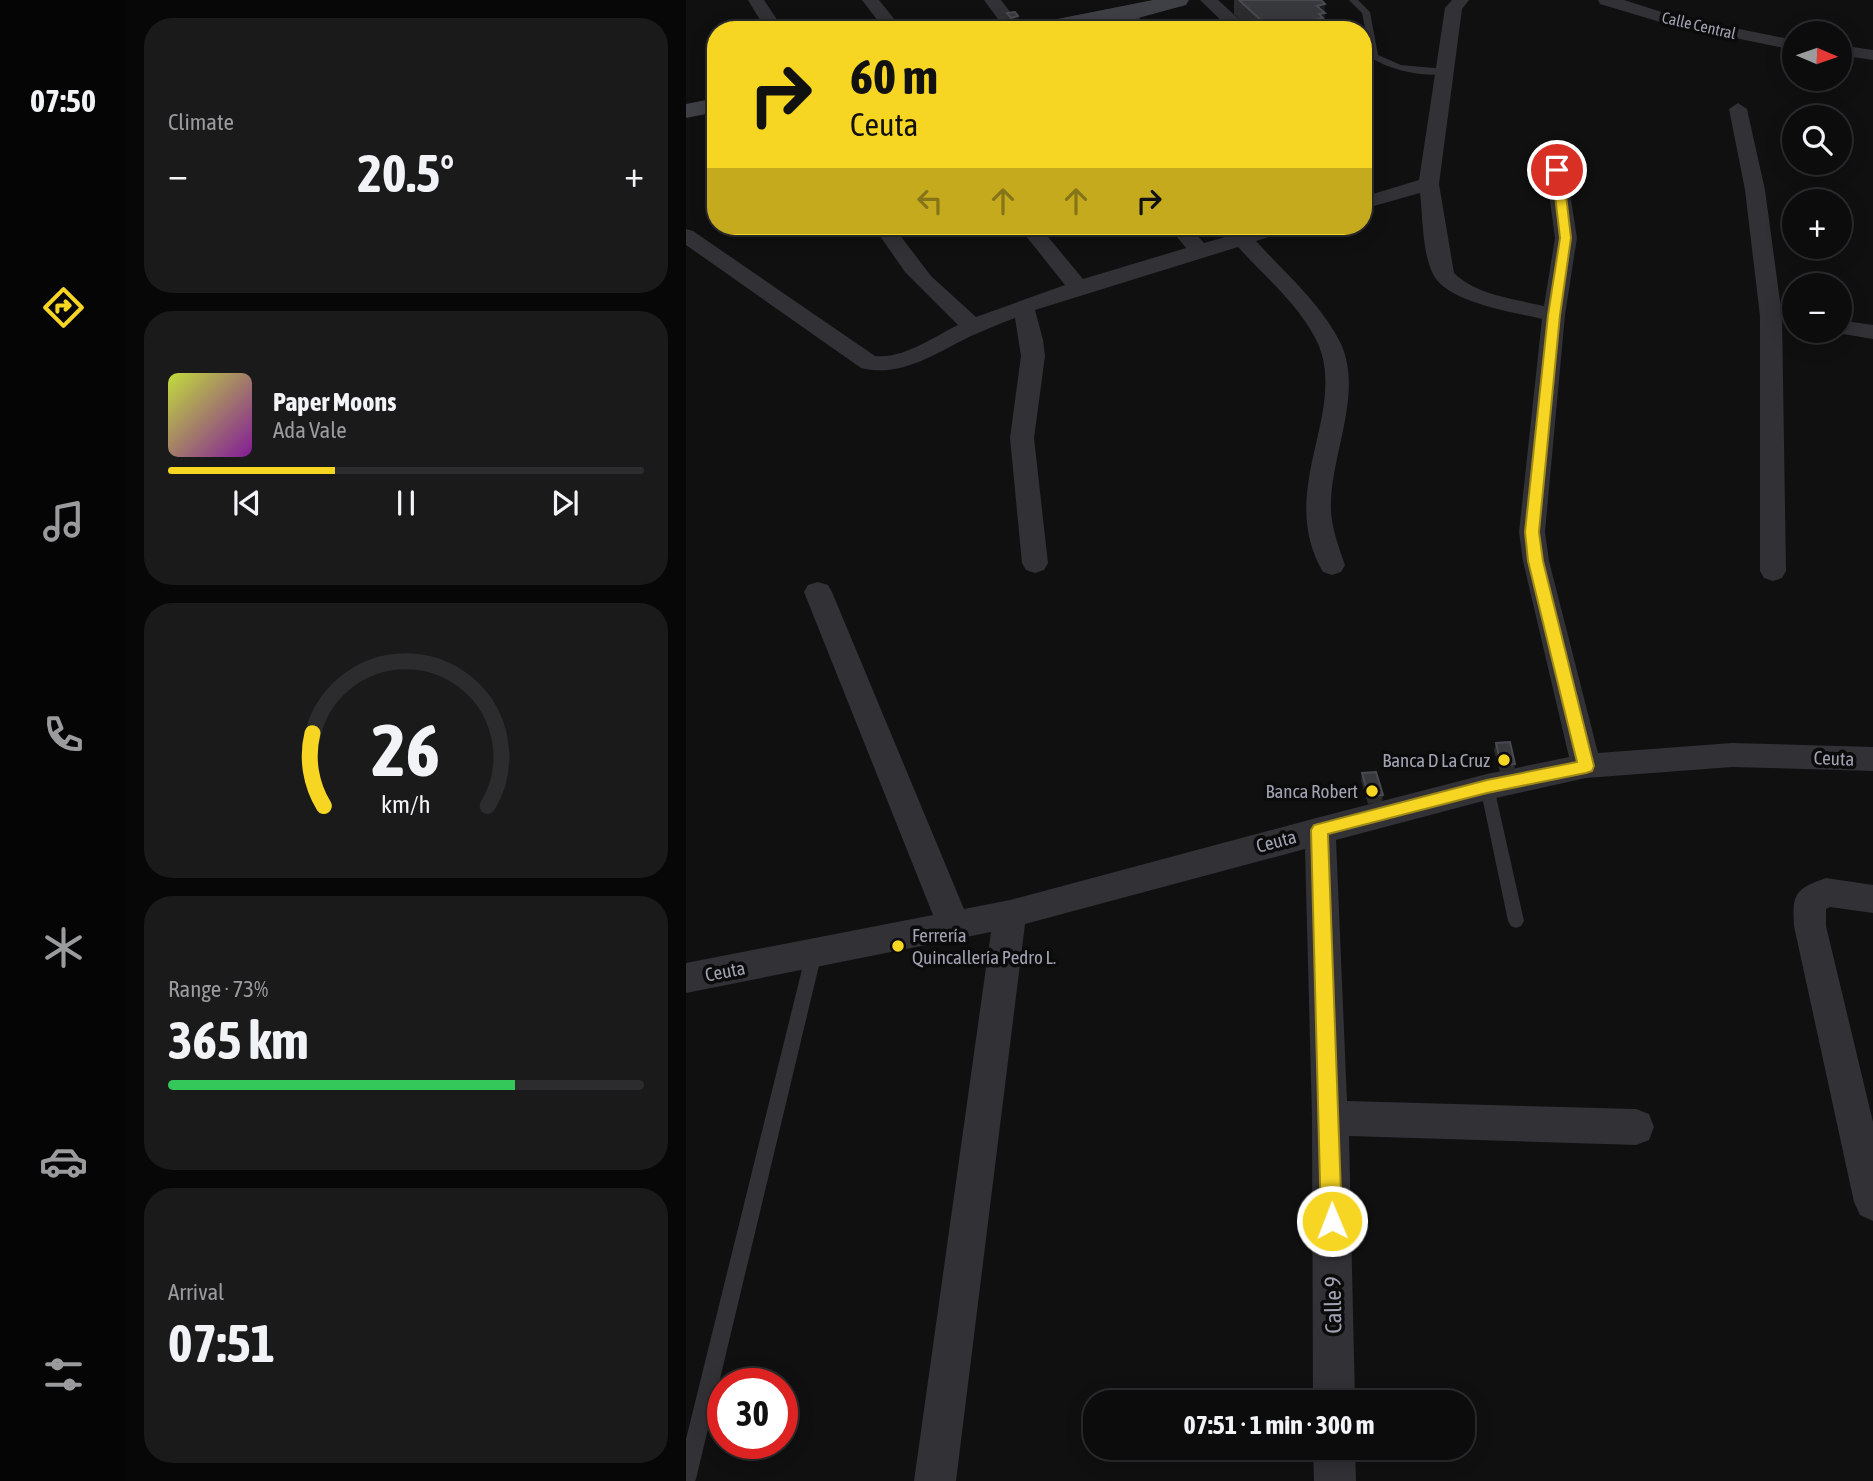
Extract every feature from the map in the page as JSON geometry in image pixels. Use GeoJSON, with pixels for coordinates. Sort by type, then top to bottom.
{"type":"FeatureCollection","features":[{"type":"Feature","properties":{"kind":"street"},"geometry":{"type":"LineString","coordinates":[[756,0],[769,21]]}},
{"type":"Feature","properties":{"kind":"street"},"geometry":{"type":"LineString","coordinates":[[870,0],[887,21]]}},
{"type":"Feature","properties":{"kind":"street"},"geometry":{"type":"LineString","coordinates":[[992,0],[1008,21]]}},
{"type":"Feature","properties":{"kind":"street"},"geometry":{"type":"LineString","coordinates":[[1085,21],[1178,0]]}},
{"type":"Feature","properties":{"kind":"street"},"geometry":{"type":"LineString","coordinates":[[1208,0],[1232,21]]}},
{"type":"Feature","properties":{"kind":"street"},"geometry":{"type":"LineString","coordinates":[[1461,0],[1454,8],[1429,184],[1443,274],[1453,284],[1469,292],[1554,315]]}},
{"type":"Feature","properties":{"kind":"street","name":"Calle Central"},"geometry":{"type":"LineString","coordinates":[[1606,0],[1671,12],[1782,42]]}},
{"type":"Feature","properties":{"kind":"street"},"geometry":{"type":"LineString","coordinates":[[1852,50],[1871,51]]}},
{"type":"Feature","properties":{"kind":"street"},"geometry":{"type":"LineString","coordinates":[[688,107],[707,106]]}},
{"type":"Feature","properties":{"kind":"street"},"geometry":{"type":"LineString","coordinates":[[1738,109],[1782,318],[1773,571]]}},
{"type":"Feature","properties":{"kind":"street"},"geometry":{"type":"LineString","coordinates":[[1553,149],[1562,191],[1566,238],[1554,315],[1532,532],[1536,561],[1586,766]]}},
{"type":"Feature","properties":{"kind":"street"},"geometry":{"type":"LineString","coordinates":[[1372,200],[1429,184]]}},
{"type":"Feature","properties":{"kind":"street"},"geometry":{"type":"LineString","coordinates":[[686,234],[869,363],[893,365],[973,326],[1078,287],[1255,235]]}},
{"type":"Feature","properties":{"kind":"street"},"geometry":{"type":"LineString","coordinates":[[889,235],[934,294],[973,326]]}},
{"type":"Feature","properties":{"kind":"street"},"geometry":{"type":"LineString","coordinates":[[1035,235],[1078,287]]}},
{"type":"Feature","properties":{"kind":"street"},"geometry":{"type":"LineString","coordinates":[[1186,235],[1199,251]]}},
{"type":"Feature","properties":{"kind":"street"},"geometry":{"type":"LineString","coordinates":[[1242,239],[1320,327],[1331,348],[1338,372],[1318,502],[1320,530],[1332,565]]}},
{"type":"Feature","properties":{"kind":"street"},"geometry":{"type":"LineString","coordinates":[[1023,307],[1032,340],[1033,356],[1022,438],[1035,563]]}},
{"type":"Feature","properties":{"kind":"street"},"geometry":{"type":"LineString","coordinates":[[1852,329],[1873,332]]}},
{"type":"Feature","properties":{"kind":"street"},"geometry":{"type":"LineString","coordinates":[[818,592],[954,925]]}},
{"type":"Feature","properties":{"kind":"street","name":"Ceuta"},"geometry":{"type":"LineString","coordinates":[[686,978],[1010,914],[1487,787],[1586,766],[1732,755],[1873,759]]}},
{"type":"Feature","properties":{"kind":"street","name":"Calle 9"},"geometry":{"type":"LineString","coordinates":[[1320,830],[1330,1118],[1334,1390]]}},
{"type":"Feature","properties":{"kind":"street"},"geometry":{"type":"LineString","coordinates":[[1873,899],[1826,892],[1809,902],[1810,926],[1873,1202]]}},
{"type":"Feature","properties":{"kind":"street"},"geometry":{"type":"LineString","coordinates":[[935,1481],[1010,914]]}},
{"type":"Feature","properties":{"kind":"street"},"geometry":{"type":"LineString","coordinates":[[1330,1118],[1636,1126]]}},
{"type":"Feature","properties":{"kind":"street"},"geometry":{"type":"LineString","coordinates":[[1334,1460],[1335,1481]]}},
{"type":"Feature","properties":{"kind":"lane"},"geometry":{"type":"LineString","coordinates":[[1353,0],[1366,12],[1368,21]]}},
{"type":"Feature","properties":{"kind":"lane"},"geometry":{"type":"LineString","coordinates":[[1372,45],[1374,56],[1386,65],[1445,72]]}},
{"type":"Feature","properties":{"kind":"lane"},"geometry":{"type":"LineString","coordinates":[[1487,787],[1516,921]]}},
{"type":"Feature","properties":{"kind":"lane"},"geometry":{"type":"LineString","coordinates":[[686,1479],[814,953]]}},
{"type":"Feature","properties":{"kind":"building"},"geometry":{"type":"Polygon","coordinates":[[[1239,0],[1321,0],[1325,4],[1317,6],[1325,13],[1319,14],[1323,18],[1310,21],[1262,21],[1239,0]]]}},
{"type":"Feature","properties":{"kind":"building"},"geometry":{"type":"Polygon","coordinates":[[[1015,12],[1018,16],[1011,18],[1007,13],[1015,12]]]}},
{"type":"Feature","properties":{"kind":"building"},"geometry":{"type":"Polygon","coordinates":[[[1510,742],[1515,764],[1501,765],[1496,743],[1510,742]]]}},
{"type":"Feature","properties":{"kind":"building"},"geometry":{"type":"Polygon","coordinates":[[[1376,772],[1383,795],[1369,797],[1362,773],[1376,772]]]}},
{"type":"Feature","properties":{"kind":"place","name":"Banca D La Cruz"},"geometry":{"type":"Point","coordinates":[1504,760]}},
{"type":"Feature","properties":{"kind":"place","name":"Banca Robert"},"geometry":{"type":"Point","coordinates":[1372,791]}},
{"type":"Feature","properties":{"kind":"place","name":"Ferrería Quincallería Pedro L."},"geometry":{"type":"Point","coordinates":[898,946]}},
{"type":"Feature","properties":{"kind":"route"},"geometry":{"type":"LineString","coordinates":[[1332,1221],[1320,830],[1487,787],[1586,766],[1536,561],[1532,532],[1554,315],[1566,238],[1562,191],[1557,170]]}}]}
